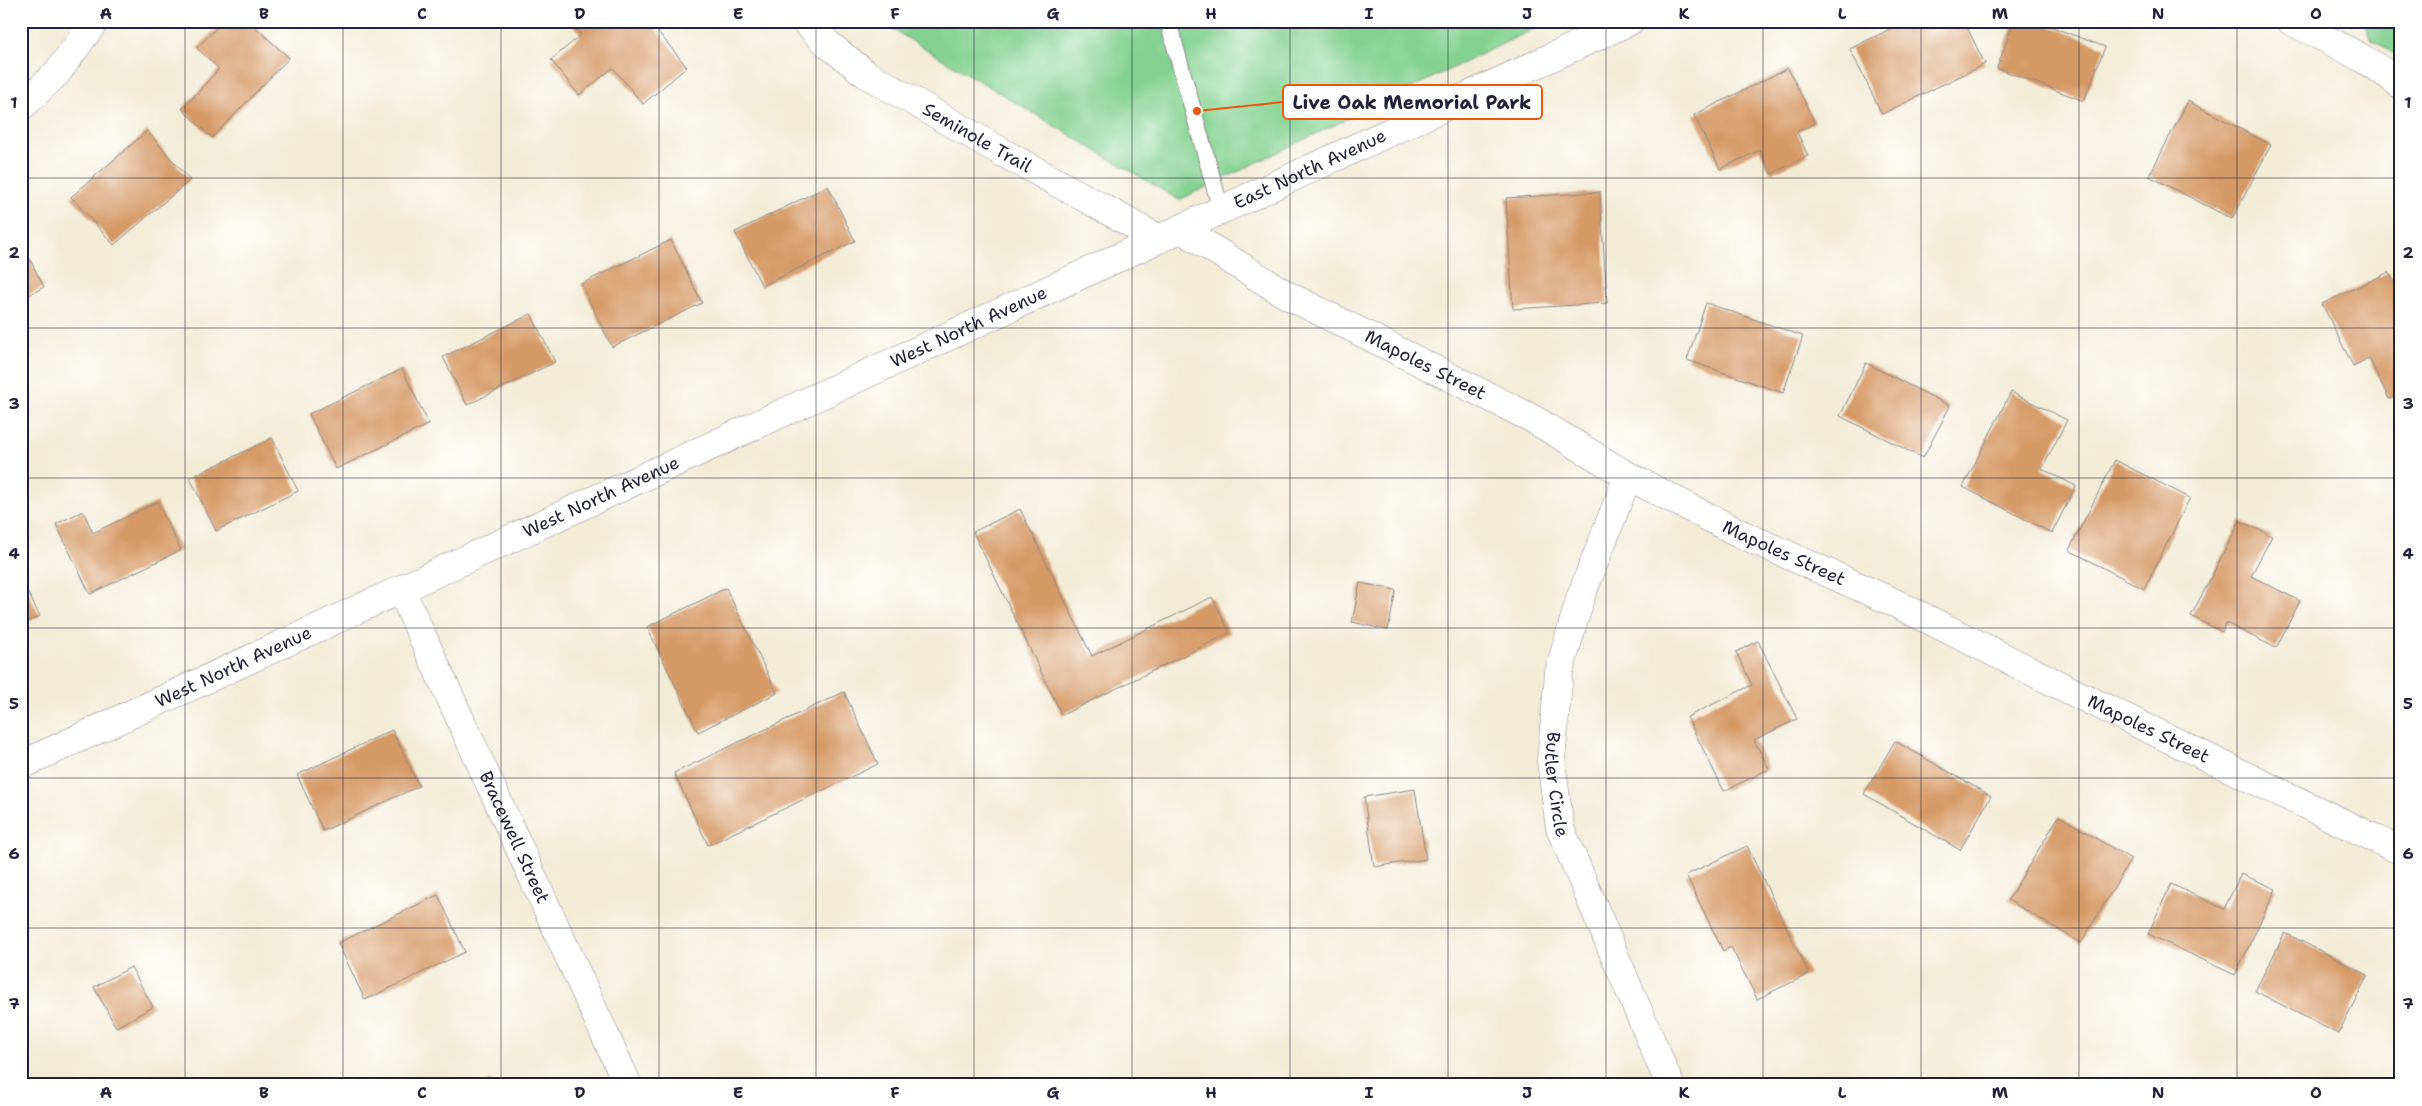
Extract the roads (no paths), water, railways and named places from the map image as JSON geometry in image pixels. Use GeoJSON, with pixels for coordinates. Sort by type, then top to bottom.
{"type":"FeatureCollection","features":[{"type":"Feature","properties":{"kind":"street"},"geometry":{"type":"LineString","coordinates":[[21,107],[56,74],[95,21]]}},
{"type":"Feature","properties":{"kind":"street","name":"Seminole Trail"},"geometry":{"type":"LineString","coordinates":[[805,21],[829,45],[866,74],[1000,152],[1170,234]]}},
{"type":"Feature","properties":{"kind":"street","name":"East North Avenue"},"geometry":{"type":"LineString","coordinates":[[1170,234],[1630,21]]}},
{"type":"Feature","properties":{"kind":"street"},"geometry":{"type":"LineString","coordinates":[[2291,21],[2362,58],[2401,86]]}},
{"type":"Feature","properties":{"kind":"street","name":"Mapoles Street"},"geometry":{"type":"LineString","coordinates":[[1170,234],[1533,419],[1628,476],[1741,534],[1894,602],[2089,700],[2401,851]]}},
{"type":"Feature","properties":{"kind":"street","name":"West North Avenue"},"geometry":{"type":"LineString","coordinates":[[21,765],[1170,234]]}},
{"type":"Feature","properties":{"kind":"street","name":"Butler Circle"},"geometry":{"type":"LineString","coordinates":[[1628,476],[1581,596],[1560,672],[1551,761],[1560,828],[1670,1085]]}},
{"type":"Feature","properties":{"kind":"street","name":"Bracewell Street"},"geometry":{"type":"LineString","coordinates":[[401,590],[628,1085]]}},
{"type":"Feature","properties":{"kind":"lane"},"geometry":{"type":"LineString","coordinates":[[1168,21],[1222,210]]}},
{"type":"Feature","properties":{"kind":"place","name":"Live Oak Memorial Park"},"geometry":{"type":"Point","coordinates":[1197,111]}}]}
